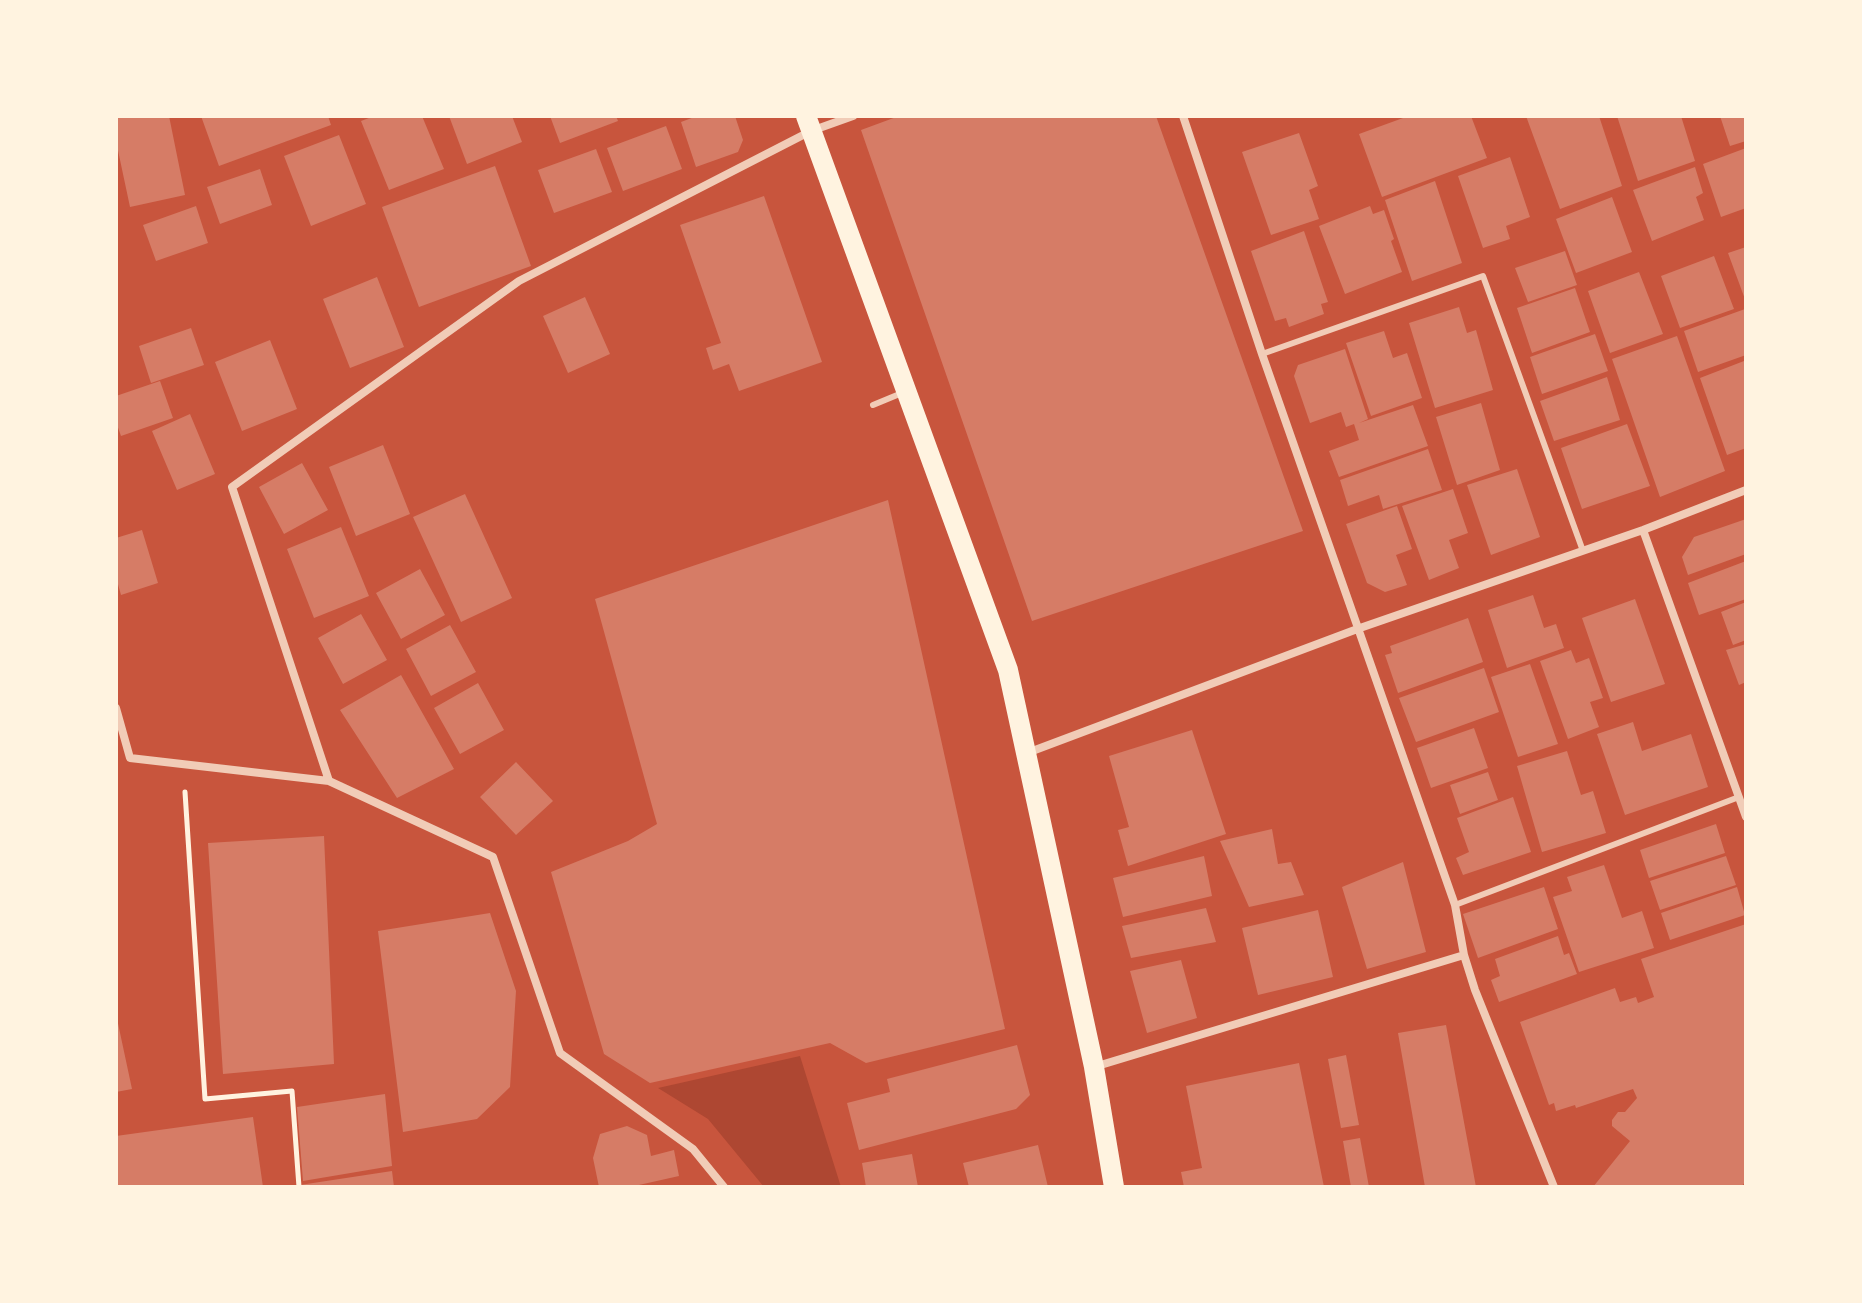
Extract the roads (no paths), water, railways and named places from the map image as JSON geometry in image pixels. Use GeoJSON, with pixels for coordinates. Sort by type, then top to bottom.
{"type":"FeatureCollection","features":[{"type":"Feature","properties":{"kind":"main road"},"geometry":{"type":"LineString","coordinates":[[808,124],[1008,670],[1094,1067],[1114,1187]]}},
{"type":"Feature","properties":{"kind":"street"},"geometry":{"type":"LineString","coordinates":[[329,781],[232,487],[519,281],[808,124],[853,116]]}},
{"type":"Feature","properties":{"kind":"street"},"geometry":{"type":"LineString","coordinates":[[1183,116],[1262,354],[1455,905],[1464,955],[1475,990],[1554,1187]]}},
{"type":"Feature","properties":{"kind":"street"},"geometry":{"type":"LineString","coordinates":[[1027,753],[1360,628],[1643,530],[1746,490]]}},
{"type":"Feature","properties":{"kind":"street"},"geometry":{"type":"LineString","coordinates":[[1643,530],[1746,817]]}},
{"type":"Feature","properties":{"kind":"street"},"geometry":{"type":"LineString","coordinates":[[116,708],[130,758],[329,781],[493,857],[560,1053],[693,1149],[724,1187]]}},
{"type":"Feature","properties":{"kind":"street"},"geometry":{"type":"LineString","coordinates":[[1094,1067],[1464,955]]}},
{"type":"Feature","properties":{"kind":"lane"},"geometry":{"type":"LineString","coordinates":[[1262,354],[1483,276],[1583,551]]}},
{"type":"Feature","properties":{"kind":"lane"},"geometry":{"type":"LineString","coordinates":[[873,405],[906,391]]}},
{"type":"Feature","properties":{"kind":"lane"},"geometry":{"type":"LineString","coordinates":[[1455,905],[1739,797]]}}]}
